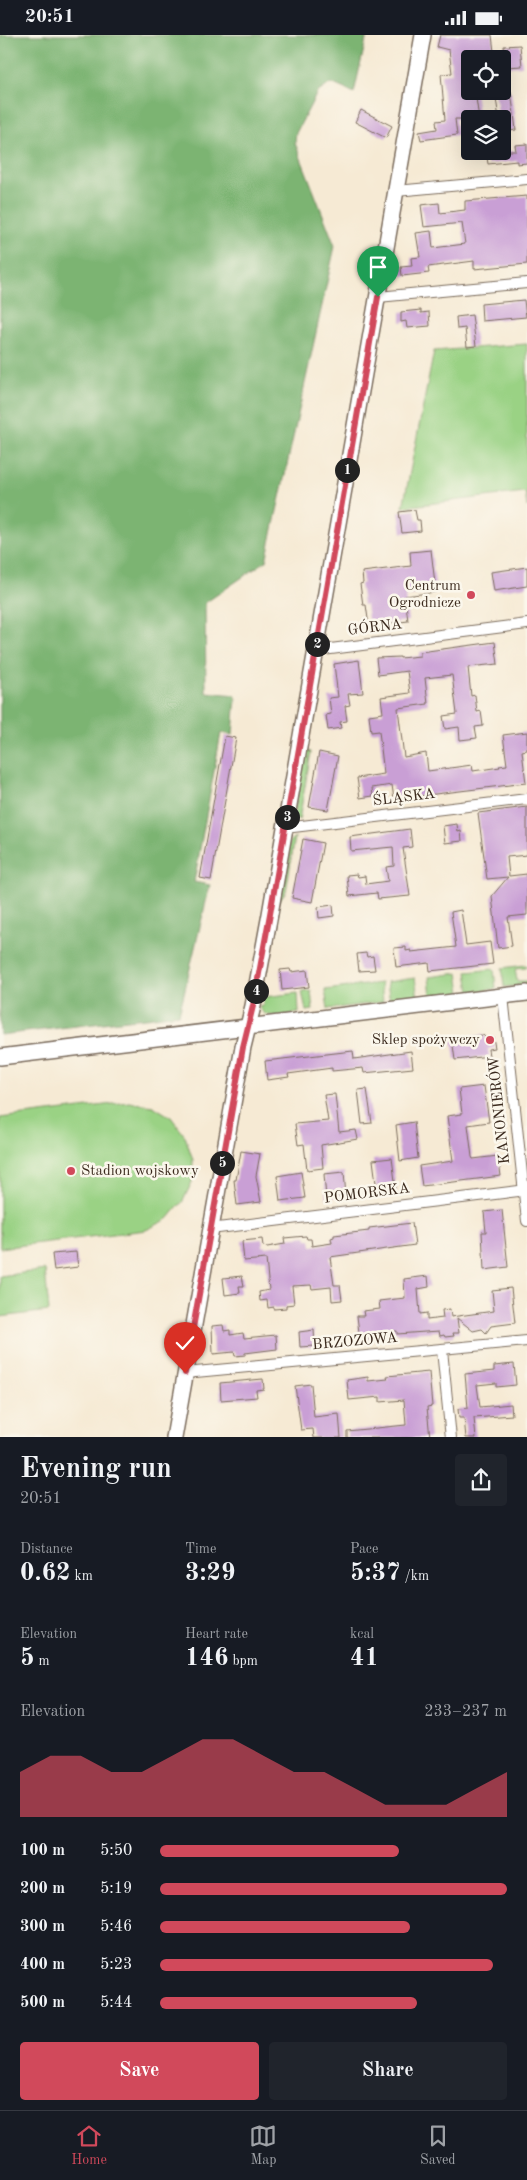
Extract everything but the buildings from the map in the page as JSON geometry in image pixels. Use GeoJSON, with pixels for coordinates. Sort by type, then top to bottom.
{"type":"FeatureCollection","features":[{"type":"Feature","properties":{"kind":"street"},"geometry":{"type":"LineString","coordinates":[[174,1437],[243,1047],[249,1027],[285,828],[423,35]]}},
{"type":"Feature","properties":{"kind":"street"},"geometry":{"type":"LineString","coordinates":[[396,191],[527,179]]}},
{"type":"Feature","properties":{"kind":"street"},"geometry":{"type":"LineString","coordinates":[[378,297],[527,283]]}},
{"type":"Feature","properties":{"kind":"street","name":"GÓRNA"},"geometry":{"type":"LineString","coordinates":[[315,651],[527,624]]}},
{"type":"Feature","properties":{"kind":"street","name":"ŚLĄSKA"},"geometry":{"type":"LineString","coordinates":[[285,828],[527,799]]}},
{"type":"Feature","properties":{"kind":"street"},"geometry":{"type":"LineString","coordinates":[[0,1057],[527,993]]}},
{"type":"Feature","properties":{"kind":"street","name":"KANONIERÓW"},"geometry":{"type":"LineString","coordinates":[[503,996],[526,1190],[527,1221]]}},
{"type":"Feature","properties":{"kind":"street","name":"POMORSKA"},"geometry":{"type":"LineString","coordinates":[[210,1229],[526,1190]]}},
{"type":"Feature","properties":{"kind":"street","name":"BRZOZOWA"},"geometry":{"type":"LineString","coordinates":[[185,1373],[527,1341]]}},
{"type":"Feature","properties":{"kind":"street"},"geometry":{"type":"LineString","coordinates":[[442,1349],[451,1437]]}},
{"type":"Feature","properties":{"kind":"green space"},"geometry":{"type":"Polygon","coordinates":[[[0,35],[367,35],[354,93],[331,83],[317,93],[296,133],[295,143],[335,246],[266,561],[205,603],[206,692],[236,695],[233,735],[221,733],[194,882],[210,885],[179,1014],[0,1035],[0,35]]]}},
{"type":"Feature","properties":{"kind":"green space"},"geometry":{"type":"Polygon","coordinates":[[[527,344],[527,507],[525,492],[403,507],[434,351],[527,344]]]}},
{"type":"Feature","properties":{"kind":"green space"},"geometry":{"type":"Polygon","coordinates":[[[305,750],[311,752],[299,820],[295,817],[294,812],[305,750]]]}},
{"type":"Feature","properties":{"kind":"green space"},"geometry":{"type":"Polygon","coordinates":[[[295,837],[286,891],[278,902],[290,841],[295,837]]]}},
{"type":"Feature","properties":{"kind":"green space"},"geometry":{"type":"Polygon","coordinates":[[[526,965],[526,968],[515,969],[517,981],[527,981],[527,985],[504,987],[502,968],[526,965]]]}},
{"type":"Feature","properties":{"kind":"green space"},"geometry":{"type":"Polygon","coordinates":[[[494,969],[496,989],[470,992],[467,972],[494,969]]]}},
{"type":"Feature","properties":{"kind":"green space"},"geometry":{"type":"Polygon","coordinates":[[[458,973],[461,993],[431,997],[429,977],[458,973]]]}},
{"type":"Feature","properties":{"kind":"green space"},"geometry":{"type":"Polygon","coordinates":[[[415,978],[418,998],[390,1002],[387,982],[415,978]]]}},
{"type":"Feature","properties":{"kind":"green space"},"geometry":{"type":"Polygon","coordinates":[[[381,983],[383,1002],[328,1009],[325,990],[381,983]]]}},
{"type":"Feature","properties":{"kind":"green space"},"geometry":{"type":"Polygon","coordinates":[[[311,991],[313,1010],[306,1011],[302,992],[311,991]]]}},
{"type":"Feature","properties":{"kind":"green space"},"geometry":{"type":"Polygon","coordinates":[[[298,993],[299,1013],[270,1016],[262,1011],[259,1006],[263,1005],[264,997],[298,993]]]}},
{"type":"Feature","properties":{"kind":"green space","name":"Stadion wojskowy"},"geometry":{"type":"Polygon","coordinates":[[[129,1102],[153,1106],[171,1117],[185,1136],[193,1160],[192,1182],[183,1201],[168,1219],[146,1230],[0,1248],[0,1118],[129,1102]]]}},
{"type":"Feature","properties":{"kind":"green space"},"geometry":{"type":"Polygon","coordinates":[[[45,1270],[49,1311],[0,1317],[0,1276],[45,1270]]]}},
{"type":"Feature","properties":{"kind":"place","name":"Centrum Ogrodnicze"},"geometry":{"type":"Point","coordinates":[471,595]}},
{"type":"Feature","properties":{"kind":"place","name":"Sklep spożywczy"},"geometry":{"type":"Point","coordinates":[490,1040]}},
{"type":"Feature","properties":{"kind":"place","name":"Stadion wojskowy"},"geometry":{"type":"Point","coordinates":[71,1171]}},
{"type":"Feature","properties":{"kind":"route"},"geometry":{"type":"LineString","coordinates":[[185,1373],[243,1047],[249,1027],[270,914],[378,297]]}}]}
